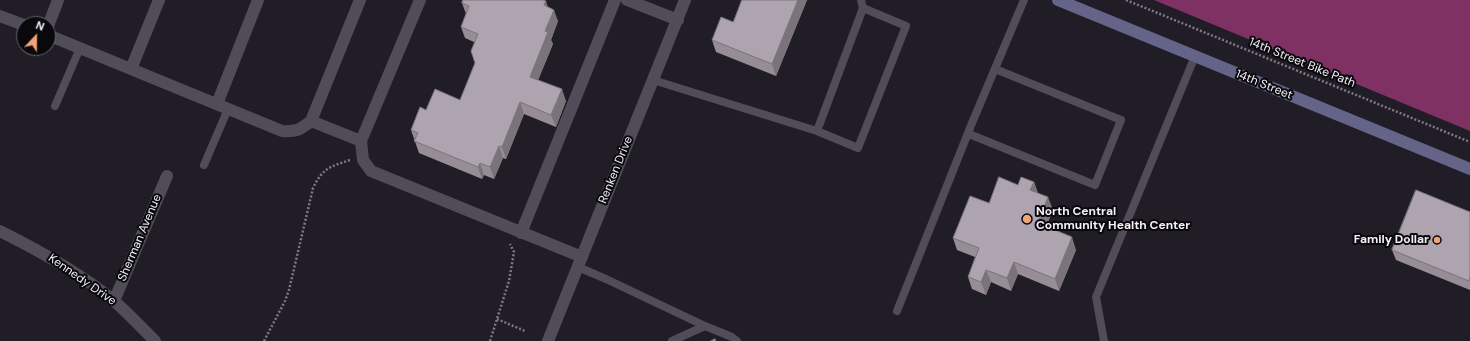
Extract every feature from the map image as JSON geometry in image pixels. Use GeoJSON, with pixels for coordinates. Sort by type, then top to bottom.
{"type":"FeatureCollection","features":[{"type":"Feature","properties":{"kind":"street"},"geometry":{"type":"LineString","coordinates":[[52,16],[58,0]]}},
{"type":"Feature","properties":{"kind":"street"},"geometry":{"type":"LineString","coordinates":[[131,69],[159,0]]}},
{"type":"Feature","properties":{"kind":"street"},"geometry":{"type":"LineString","coordinates":[[223,106],[258,0]]}},
{"type":"Feature","properties":{"kind":"street"},"geometry":{"type":"LineString","coordinates":[[56,38],[282,131],[294,132],[311,121],[360,0]]}},
{"type":"Feature","properties":{"kind":"street"},"geometry":{"type":"LineString","coordinates":[[420,0],[361,141],[363,160],[371,171],[521,233],[580,262]]}},
{"type":"Feature","properties":{"kind":"street"},"geometry":{"type":"LineString","coordinates":[[521,233],[615,0]]}},
{"type":"Feature","properties":{"kind":"street"},"geometry":{"type":"LineString","coordinates":[[627,0],[678,20]]}},
{"type":"Feature","properties":{"kind":"street","name":"Renken Drive"},"geometry":{"type":"LineString","coordinates":[[548,341],[685,0]]}},
{"type":"Feature","properties":{"kind":"street","name":"14th Street"},"geometry":{"type":"LineString","coordinates":[[1058,0],[1470,170]]}},
{"type":"Feature","properties":{"kind":"street"},"geometry":{"type":"LineString","coordinates":[[0,16],[16,23]]}},
{"type":"Feature","properties":{"kind":"street"},"geometry":{"type":"LineString","coordinates":[[311,121],[361,141]]}},
{"type":"Feature","properties":{"kind":"street","name":"Sherman Avenue"},"geometry":{"type":"LineString","coordinates":[[114,301],[167,176]]}},
{"type":"Feature","properties":{"kind":"street","name":"Kennedy Drive"},"geometry":{"type":"LineString","coordinates":[[0,231],[31,246],[98,288],[114,301],[155,341]]}},
{"type":"Feature","properties":{"kind":"lane"},"geometry":{"type":"LineString","coordinates":[[897,311],[1024,0]]}},
{"type":"Feature","properties":{"kind":"lane"},"geometry":{"type":"LineString","coordinates":[[652,80],[817,131],[858,148],[906,26],[862,4],[817,131]]}},
{"type":"Feature","properties":{"kind":"lane"},"geometry":{"type":"LineString","coordinates":[[55,106],[80,48]]}},
{"type":"Feature","properties":{"kind":"lane"},"geometry":{"type":"LineString","coordinates":[[1104,341],[1096,297],[1195,56]]}},
{"type":"Feature","properties":{"kind":"lane"},"geometry":{"type":"LineString","coordinates":[[969,134],[1095,185],[1121,120],[995,69]]}},
{"type":"Feature","properties":{"kind":"lane"},"geometry":{"type":"LineString","coordinates":[[204,165],[223,106]]}},
{"type":"Feature","properties":{"kind":"lane"},"geometry":{"type":"LineString","coordinates":[[580,262],[606,279],[705,326],[732,336],[737,341]]}},
{"type":"Feature","properties":{"kind":"lane"},"geometry":{"type":"LineString","coordinates":[[672,341],[705,326]]}},
{"type":"Feature","properties":{"kind":"path","name":"14th Street Bike Path"},"geometry":{"type":"LineString","coordinates":[[1126,0],[1470,142]]}},
{"type":"Feature","properties":{"kind":"path"},"geometry":{"type":"LineString","coordinates":[[264,341],[285,301],[289,290],[313,188],[319,176],[328,169],[350,160]]}},
{"type":"Feature","properties":{"kind":"path"},"geometry":{"type":"LineString","coordinates":[[490,341],[510,281],[514,252],[510,244],[506,242]]}},
{"type":"Feature","properties":{"kind":"path"},"geometry":{"type":"LineString","coordinates":[[497,319],[525,331]]}},
{"type":"Feature","properties":{"kind":"shaded area"},"geometry":{"type":"Polygon","coordinates":[[[1154,0],[1470,0],[1470,131],[1154,0]]]}},
{"type":"Feature","properties":{"kind":"building"},"geometry":{"type":"Polygon","coordinates":[[[463,0],[543,0],[546,1],[544,5],[554,10],[545,31],[548,32],[530,77],[562,89],[551,115],[520,102],[502,147],[499,146],[490,167],[480,163],[478,167],[414,141],[418,133],[411,130],[420,107],[426,110],[435,89],[460,100],[475,63],[471,51],[478,34],[461,27],[469,6],[462,3],[463,0]]]}},
{"type":"Feature","properties":{"kind":"building"},"geometry":{"type":"Polygon","coordinates":[[[742,0],[798,0],[772,64],[712,40],[721,17],[733,22],[742,0]]]}},
{"type":"Feature","properties":{"kind":"building"},"geometry":{"type":"Polygon","coordinates":[[[999,177],[1018,185],[1021,177],[1034,182],[1030,190],[1048,197],[1038,223],[1072,237],[1055,279],[1014,262],[1007,278],[986,270],[981,282],[968,277],[979,248],[953,238],[970,196],[989,203],[999,177]]]}},
{"type":"Feature","properties":{"kind":"building","name":"Family Dollar"},"geometry":{"type":"Polygon","coordinates":[[[1416,190],[1470,212],[1469,281],[1392,250],[1416,190]]]}},
{"type":"Feature","properties":{"kind":"place","name":"North Central Community Health Center"},"geometry":{"type":"Point","coordinates":[1027,219]}},
{"type":"Feature","properties":{"kind":"place","name":"Family Dollar"},"geometry":{"type":"Point","coordinates":[1437,240]}}]}
